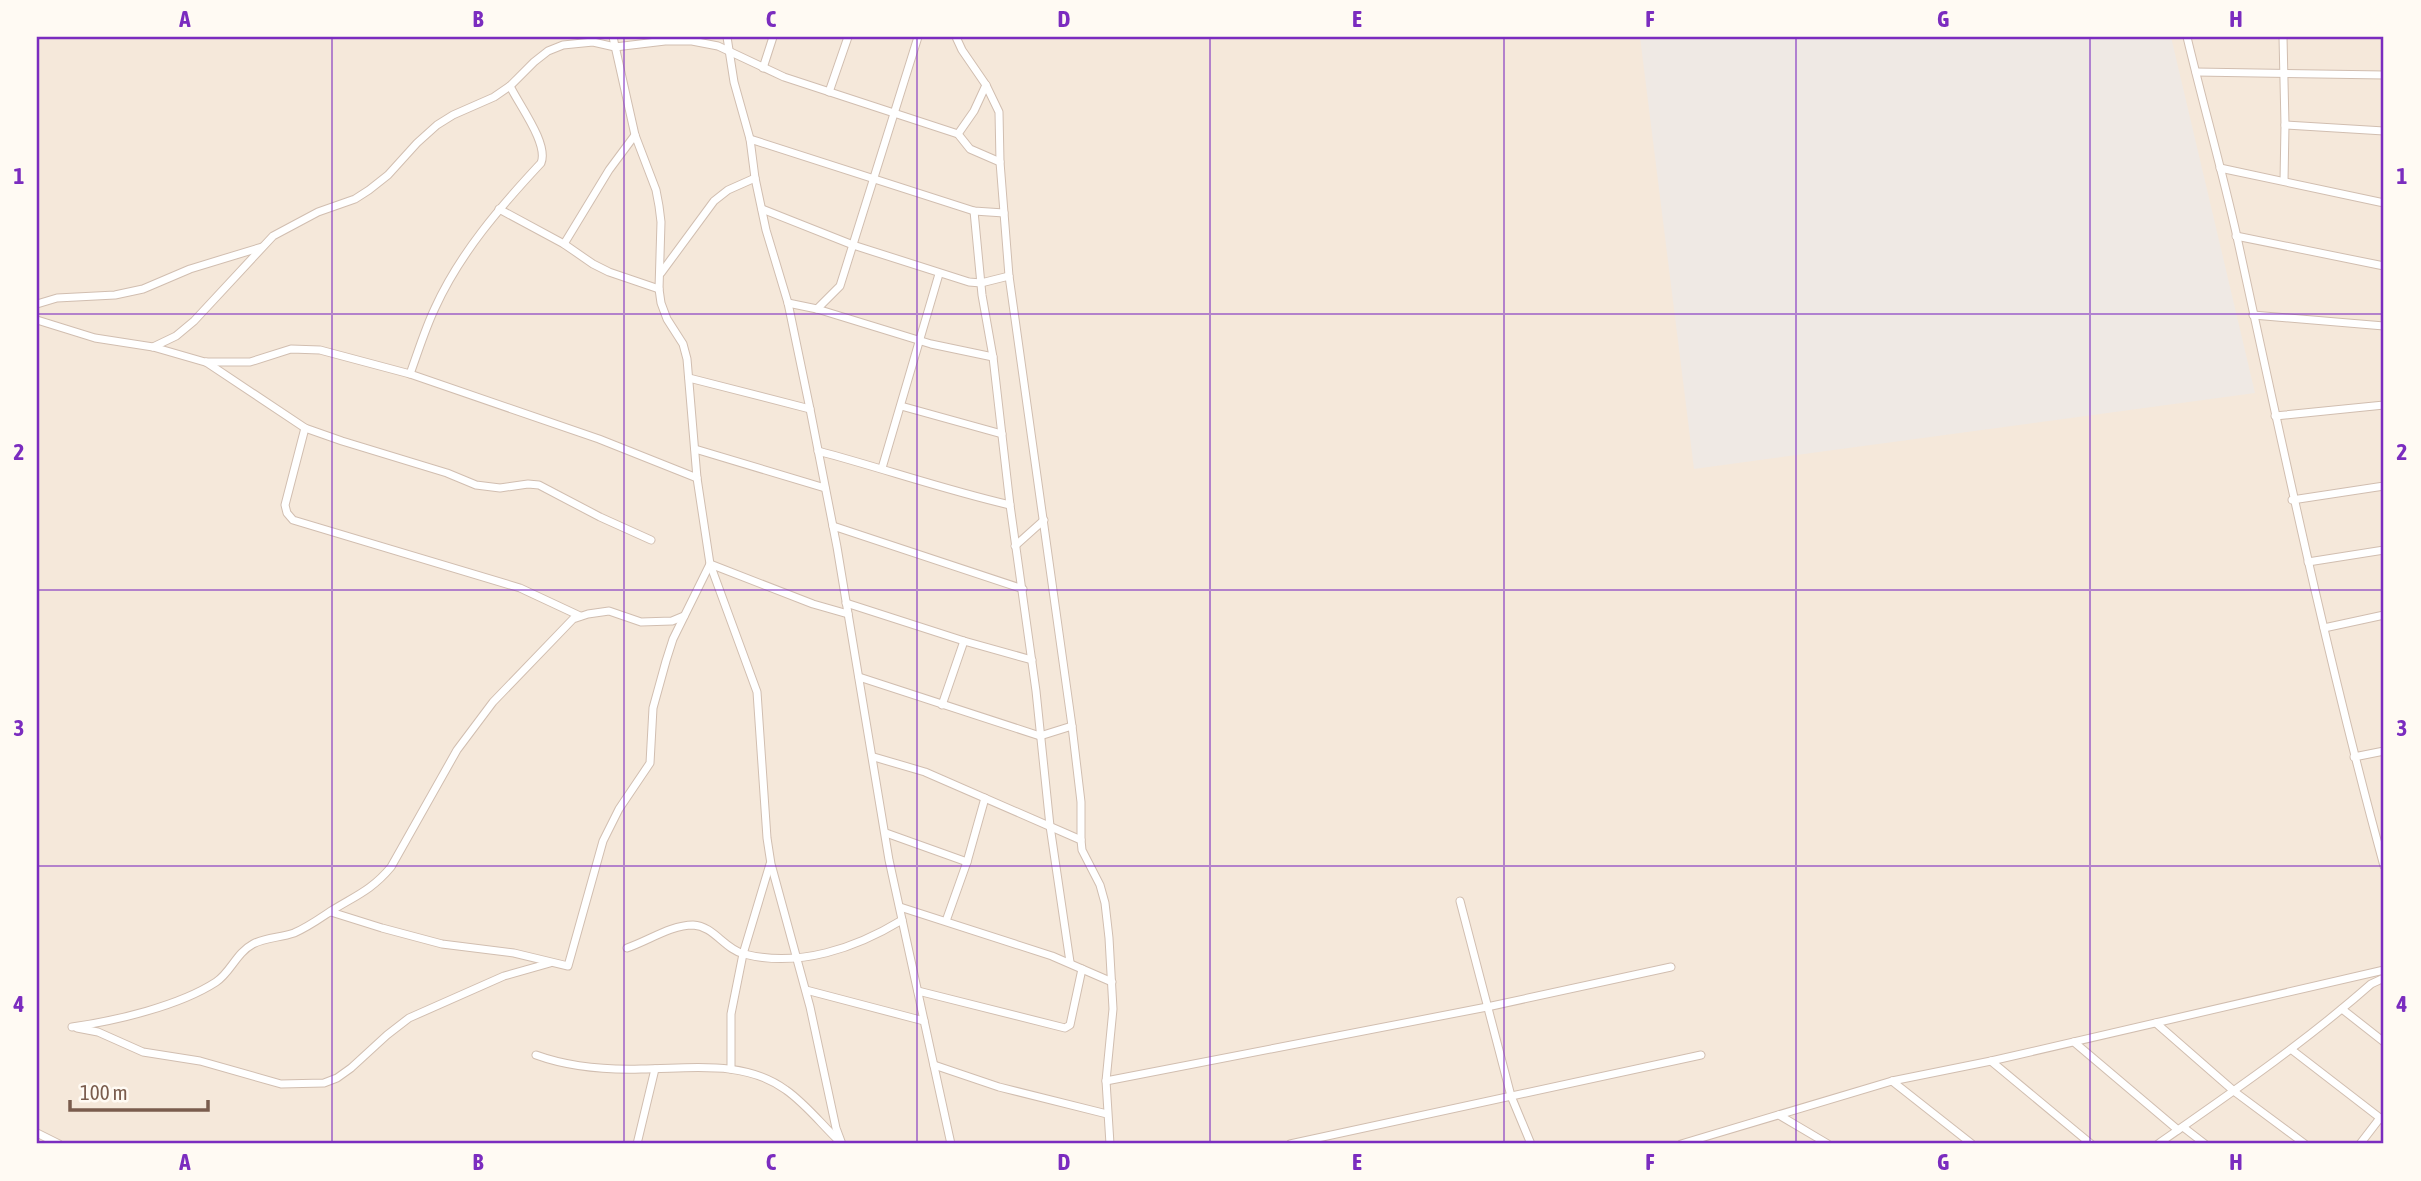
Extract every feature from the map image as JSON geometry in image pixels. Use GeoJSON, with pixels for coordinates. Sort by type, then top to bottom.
{"type":"FeatureCollection","features":[{"type":"Feature","properties":{"kind":"street"},"geometry":{"type":"LineString","coordinates":[[613,37],[635,135],[659,206],[659,289],[667,319],[683,344],[687,359],[697,478],[710,564],[757,692],[771,864],[806,990],[836,1128],[843,1144]]}},
{"type":"Feature","properties":{"kind":"street"},"geometry":{"type":"LineString","coordinates":[[727,37],[750,139],[762,209],[788,303],[810,409],[902,920],[951,1144]]}},
{"type":"Feature","properties":{"kind":"street"},"geometry":{"type":"LineString","coordinates":[[763,68],[773,37]]}},
{"type":"Feature","properties":{"kind":"street"},"geometry":{"type":"LineString","coordinates":[[829,92],[848,37]]}},
{"type":"Feature","properties":{"kind":"street"},"geometry":{"type":"LineString","coordinates":[[817,309],[840,286],[918,37]]}},
{"type":"Feature","properties":{"kind":"street"},"geometry":{"type":"LineString","coordinates":[[956,37],[986,85],[999,112],[1009,276],[1072,726],[1081,802],[1082,850],[1100,885],[1105,902],[1113,1009],[1106,1081],[1110,1144]]}},
{"type":"Feature","properties":{"kind":"street"},"geometry":{"type":"LineString","coordinates":[[2188,37],[2236,236],[2292,500],[2354,757],[2384,866]]}},
{"type":"Feature","properties":{"kind":"street"},"geometry":{"type":"LineString","coordinates":[[2283,37],[2284,181]]}},
{"type":"Feature","properties":{"kind":"street"},"geometry":{"type":"LineString","coordinates":[[153,347],[176,336],[194,321],[263,247],[287,228],[318,212],[355,199],[388,175],[417,143],[438,125],[453,115],[494,97],[510,86],[534,62],[555,48],[593,42],[615,47],[692,41],[728,50],[763,68],[958,134],[970,149],[1000,162]]}},
{"type":"Feature","properties":{"kind":"street"},"geometry":{"type":"LineString","coordinates":[[2196,72],[2384,75]]}},
{"type":"Feature","properties":{"kind":"street"},"geometry":{"type":"LineString","coordinates":[[958,134],[974,111],[986,85]]}},
{"type":"Feature","properties":{"kind":"street"},"geometry":{"type":"LineString","coordinates":[[410,374],[436,307],[470,247],[499,209],[541,163],[543,157],[537,136],[510,86]]}},
{"type":"Feature","properties":{"kind":"street"},"geometry":{"type":"LineString","coordinates":[[2285,125],[2384,131]]}},
{"type":"Feature","properties":{"kind":"street"},"geometry":{"type":"LineString","coordinates":[[564,244],[609,170],[635,135]]}},
{"type":"Feature","properties":{"kind":"street"},"geometry":{"type":"LineString","coordinates":[[750,139],[974,211],[1004,212]]}},
{"type":"Feature","properties":{"kind":"street"},"geometry":{"type":"LineString","coordinates":[[2220,168],[2384,203]]}},
{"type":"Feature","properties":{"kind":"street"},"geometry":{"type":"LineString","coordinates":[[661,274],[714,201],[728,190],[755,177]]}},
{"type":"Feature","properties":{"kind":"street"},"geometry":{"type":"LineString","coordinates":[[499,209],[564,244],[593,264],[659,289]]}},
{"type":"Feature","properties":{"kind":"street"},"geometry":{"type":"LineString","coordinates":[[762,209],[939,274],[981,283],[1009,276]]}},
{"type":"Feature","properties":{"kind":"street"},"geometry":{"type":"LineString","coordinates":[[974,211],[981,283],[1032,660],[1049,826],[1070,962]]}},
{"type":"Feature","properties":{"kind":"street"},"geometry":{"type":"LineString","coordinates":[[2236,236],[2384,266]]}},
{"type":"Feature","properties":{"kind":"street"},"geometry":{"type":"LineString","coordinates":[[37,304],[57,298],[115,295],[144,289],[190,269],[263,247]]}},
{"type":"Feature","properties":{"kind":"street"},"geometry":{"type":"LineString","coordinates":[[882,468],[939,274]]}},
{"type":"Feature","properties":{"kind":"street"},"geometry":{"type":"LineString","coordinates":[[788,303],[920,340],[993,357]]}},
{"type":"Feature","properties":{"kind":"street"},"geometry":{"type":"LineString","coordinates":[[2253,315],[2384,326]]}},
{"type":"Feature","properties":{"kind":"street"},"geometry":{"type":"LineString","coordinates":[[37,320],[95,338],[153,347],[205,362],[250,362],[291,349],[320,350],[410,374],[599,439],[697,478]]}},
{"type":"Feature","properties":{"kind":"street"},"geometry":{"type":"LineString","coordinates":[[205,362],[305,428],[447,473],[476,485],[500,488],[540,485],[651,541]]}},
{"type":"Feature","properties":{"kind":"street"},"geometry":{"type":"LineString","coordinates":[[689,378],[810,409]]}},
{"type":"Feature","properties":{"kind":"street"},"geometry":{"type":"LineString","coordinates":[[2275,416],[2384,405]]}},
{"type":"Feature","properties":{"kind":"street"},"geometry":{"type":"LineString","coordinates":[[901,406],[1002,434]]}},
{"type":"Feature","properties":{"kind":"street"},"geometry":{"type":"LineString","coordinates":[[305,428],[285,505],[293,520],[520,588],[580,615]]}},
{"type":"Feature","properties":{"kind":"street"},"geometry":{"type":"LineString","coordinates":[[695,449],[825,488]]}},
{"type":"Feature","properties":{"kind":"street"},"geometry":{"type":"LineString","coordinates":[[818,451],[882,468],[957,493],[1010,505]]}},
{"type":"Feature","properties":{"kind":"street"},"geometry":{"type":"LineString","coordinates":[[2292,500],[2384,486]]}},
{"type":"Feature","properties":{"kind":"street"},"geometry":{"type":"LineString","coordinates":[[1015,546],[1044,520]]}},
{"type":"Feature","properties":{"kind":"street"},"geometry":{"type":"LineString","coordinates":[[833,526],[1023,589]]}},
{"type":"Feature","properties":{"kind":"street"},"geometry":{"type":"LineString","coordinates":[[2308,562],[2384,550]]}},
{"type":"Feature","properties":{"kind":"street"},"geometry":{"type":"LineString","coordinates":[[710,564],[813,604],[848,614]]}},
{"type":"Feature","properties":{"kind":"street"},"geometry":{"type":"LineString","coordinates":[[331,912],[382,929],[442,944],[514,953],[568,966],[603,841],[619,808],[650,763],[653,708],[673,639],[710,564]]}},
{"type":"Feature","properties":{"kind":"street"},"geometry":{"type":"LineString","coordinates":[[846,603],[1032,660]]}},
{"type":"Feature","properties":{"kind":"street"},"geometry":{"type":"LineString","coordinates":[[550,963],[494,980],[410,1018],[351,1068],[324,1083],[281,1084],[200,1061],[143,1052],[97,1032],[72,1027],[124,1018],[195,993],[216,982],[244,949],[255,943],[298,931],[362,895],[379,882],[391,867],[457,750],[485,711],[573,619],[580,615],[609,611],[641,622],[672,621],[685,616]]}},
{"type":"Feature","properties":{"kind":"street"},"geometry":{"type":"LineString","coordinates":[[2324,628],[2384,615]]}},
{"type":"Feature","properties":{"kind":"street"},"geometry":{"type":"LineString","coordinates":[[942,705],[964,641]]}},
{"type":"Feature","properties":{"kind":"street"},"geometry":{"type":"LineString","coordinates":[[859,677],[1040,736],[1072,726]]}},
{"type":"Feature","properties":{"kind":"street"},"geometry":{"type":"LineString","coordinates":[[2354,757],[2384,751]]}},
{"type":"Feature","properties":{"kind":"street"},"geometry":{"type":"LineString","coordinates":[[874,757],[925,772],[1081,840]]}},
{"type":"Feature","properties":{"kind":"street"},"geometry":{"type":"LineString","coordinates":[[946,921],[967,862],[985,798]]}},
{"type":"Feature","properties":{"kind":"street"},"geometry":{"type":"LineString","coordinates":[[886,833],[967,862]]}},
{"type":"Feature","properties":{"kind":"street"},"geometry":{"type":"LineString","coordinates":[[731,1069],[731,1014],[743,954],[771,864]]}},
{"type":"Feature","properties":{"kind":"street"},"geometry":{"type":"LineString","coordinates":[[1460,901],[1510,1097],[1531,1144]]}},
{"type":"Feature","properties":{"kind":"street"},"geometry":{"type":"LineString","coordinates":[[900,907],[1070,962],[1112,982]]}},
{"type":"Feature","properties":{"kind":"street"},"geometry":{"type":"LineString","coordinates":[[627,948],[674,928],[697,925],[706,928],[743,954],[798,958],[859,944],[902,920]]}},
{"type":"Feature","properties":{"kind":"street"},"geometry":{"type":"LineString","coordinates":[[1106,1081],[1487,1007],[1671,967]]}},
{"type":"Feature","properties":{"kind":"street"},"geometry":{"type":"LineString","coordinates":[[918,991],[1065,1028],[1070,1025],[1082,968]]}},
{"type":"Feature","properties":{"kind":"street"},"geometry":{"type":"LineString","coordinates":[[1681,1144],[1892,1081],[1991,1062],[2384,970]]}},
{"type":"Feature","properties":{"kind":"street"},"geometry":{"type":"LineString","coordinates":[[2158,1144],[2235,1092],[2292,1050],[2371,984],[2384,978]]}},
{"type":"Feature","properties":{"kind":"street"},"geometry":{"type":"LineString","coordinates":[[806,990],[924,1021]]}},
{"type":"Feature","properties":{"kind":"street"},"geometry":{"type":"LineString","coordinates":[[2342,1009],[2384,1042]]}},
{"type":"Feature","properties":{"kind":"street"},"geometry":{"type":"LineString","coordinates":[[2156,1023],[2235,1092],[2305,1144]]}},
{"type":"Feature","properties":{"kind":"street"},"geometry":{"type":"LineString","coordinates":[[2074,1042],[2180,1128],[2205,1144]]}},
{"type":"Feature","properties":{"kind":"street"},"geometry":{"type":"LineString","coordinates":[[2292,1050],[2382,1120],[2360,1144]]}},
{"type":"Feature","properties":{"kind":"street"},"geometry":{"type":"LineString","coordinates":[[536,1055],[571,1065],[611,1069],[731,1069],[762,1077],[786,1089],[843,1144]]}},
{"type":"Feature","properties":{"kind":"street"},"geometry":{"type":"LineString","coordinates":[[1290,1144],[1701,1055]]}},
{"type":"Feature","properties":{"kind":"street"},"geometry":{"type":"LineString","coordinates":[[1991,1062],[2091,1144]]}},
{"type":"Feature","properties":{"kind":"street"},"geometry":{"type":"LineString","coordinates":[[934,1065],[999,1087],[1107,1114]]}},
{"type":"Feature","properties":{"kind":"street"},"geometry":{"type":"LineString","coordinates":[[637,1144],[655,1069]]}},
{"type":"Feature","properties":{"kind":"street"},"geometry":{"type":"LineString","coordinates":[[1892,1081],[1972,1144]]}},
{"type":"Feature","properties":{"kind":"street"},"geometry":{"type":"LineString","coordinates":[[1779,1115],[1828,1144]]}},
{"type":"Feature","properties":{"kind":"street"},"geometry":{"type":"LineString","coordinates":[[37,1133],[59,1144]]}},
{"type":"Feature","properties":{"kind":"shaded area"},"geometry":{"type":"Polygon","coordinates":[[[37,37],[2384,37],[2384,1144],[37,1144],[37,37]]]}},
{"type":"Feature","properties":{"kind":"shaded area"},"geometry":{"type":"Polygon","coordinates":[[[1640,37],[2171,37],[2255,393],[1694,469],[1640,37]]]}}]}
